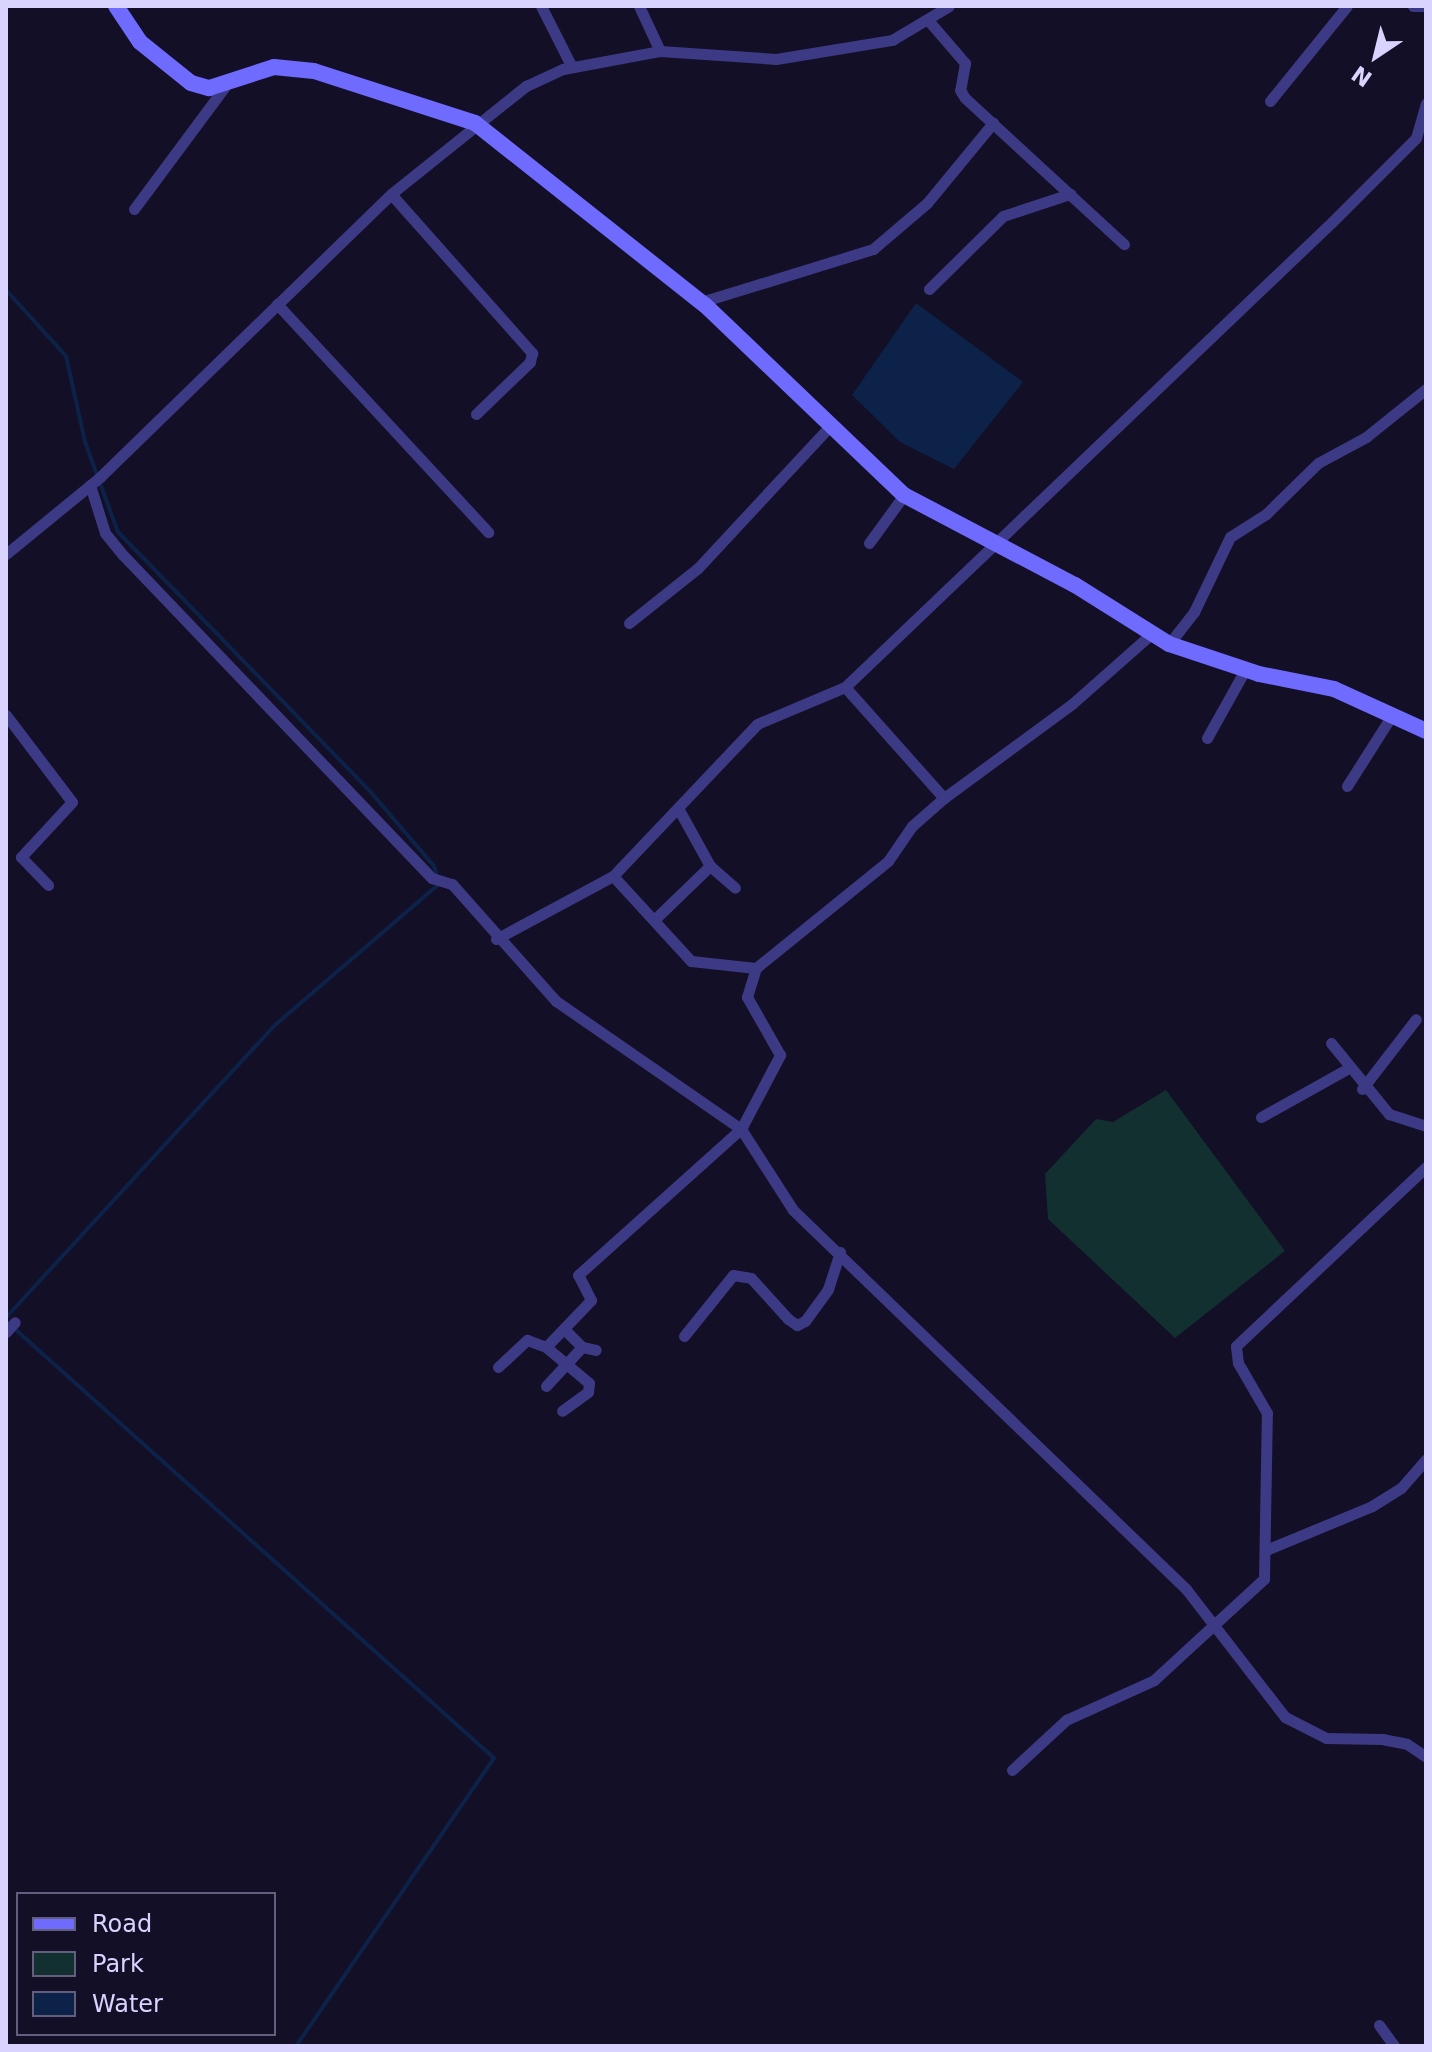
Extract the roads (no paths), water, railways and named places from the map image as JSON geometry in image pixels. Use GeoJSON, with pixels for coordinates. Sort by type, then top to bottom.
{"type":"FeatureCollection","features":[{"type":"Feature","properties":{"kind":"street"},"geometry":{"type":"LineString","coordinates":[[116,6],[140,42],[175,75],[209,88],[274,67],[314,71],[475,123],[515,148],[701,302],[904,495],[999,543],[1169,644],[1245,670],[1334,689],[1426,731]]}},
{"type":"Feature","properties":{"kind":"street"},"geometry":{"type":"LineString","coordinates":[[541,6],[572,67]]}},
{"type":"Feature","properties":{"kind":"street"},"geometry":{"type":"LineString","coordinates":[[639,6],[660,51]]}},
{"type":"Feature","properties":{"kind":"street"},"geometry":{"type":"LineString","coordinates":[[6,554],[100,477],[391,194],[475,123],[526,86],[572,67],[660,51],[776,59],[892,40],[948,6]]}},
{"type":"Feature","properties":{"kind":"street"},"geometry":{"type":"LineString","coordinates":[[1270,101],[1347,6]]}},
{"type":"Feature","properties":{"kind":"street"},"geometry":{"type":"LineString","coordinates":[[1413,6],[1426,6]]}},
{"type":"Feature","properties":{"kind":"street"},"geometry":{"type":"LineString","coordinates":[[932,17],[965,63],[960,90],[1124,244]]}},
{"type":"Feature","properties":{"kind":"street"},"geometry":{"type":"LineString","coordinates":[[134,209],[227,84]]}},
{"type":"Feature","properties":{"kind":"street"},"geometry":{"type":"LineString","coordinates":[[496,939],[613,876],[757,724],[845,687],[999,543],[1416,138],[1426,103]]}},
{"type":"Feature","properties":{"kind":"street"},"geometry":{"type":"LineString","coordinates":[[701,302],[873,249],[920,210],[993,123]]}},
{"type":"Feature","properties":{"kind":"street"},"geometry":{"type":"LineString","coordinates":[[391,194],[532,353],[530,362],[476,414]]}},
{"type":"Feature","properties":{"kind":"street"},"geometry":{"type":"LineString","coordinates":[[929,289],[1003,216],[1070,194]]}},
{"type":"Feature","properties":{"kind":"street"},"geometry":{"type":"LineString","coordinates":[[277,304],[488,532]]}},
{"type":"Feature","properties":{"kind":"street"},"geometry":{"type":"LineString","coordinates":[[1169,644],[1206,591],[1230,537],[1266,514],[1318,463],[1366,437],[1426,389]]}},
{"type":"Feature","properties":{"kind":"street"},"geometry":{"type":"LineString","coordinates":[[629,623],[698,568],[830,426]]}},
{"type":"Feature","properties":{"kind":"street"},"geometry":{"type":"LineString","coordinates":[[90,485],[105,533],[123,555],[432,878],[445,878],[496,939],[556,1001],[741,1129],[793,1210],[840,1252],[1217,1624],[1260,1690],[1305,1731],[1326,1738],[1407,1744],[1426,1757]]}},
{"type":"Feature","properties":{"kind":"street"},"geometry":{"type":"LineString","coordinates":[[869,543],[904,495]]}},
{"type":"Feature","properties":{"kind":"street"},"geometry":{"type":"LineString","coordinates":[[546,1347],[591,1300],[578,1275],[741,1129],[780,1055],[747,997],[756,968],[888,861],[912,826],[944,798],[1072,704],[1150,635]]}},
{"type":"Feature","properties":{"kind":"street"},"geometry":{"type":"LineString","coordinates":[[1207,738],[1245,670]]}},
{"type":"Feature","properties":{"kind":"street"},"geometry":{"type":"LineString","coordinates":[[845,687],[944,798]]}},
{"type":"Feature","properties":{"kind":"street"},"geometry":{"type":"LineString","coordinates":[[6,715],[72,802],[21,857],[48,885]]}},
{"type":"Feature","properties":{"kind":"street"},"geometry":{"type":"LineString","coordinates":[[1347,786],[1392,715]]}},
{"type":"Feature","properties":{"kind":"street"},"geometry":{"type":"LineString","coordinates":[[678,808],[710,866],[735,888]]}},
{"type":"Feature","properties":{"kind":"street"},"geometry":{"type":"LineString","coordinates":[[654,920],[710,866]]}},
{"type":"Feature","properties":{"kind":"street"},"geometry":{"type":"LineString","coordinates":[[613,876],[691,961],[756,968]]}},
{"type":"Feature","properties":{"kind":"street"},"geometry":{"type":"LineString","coordinates":[[1362,1089],[1416,1019]]}},
{"type":"Feature","properties":{"kind":"street"},"geometry":{"type":"LineString","coordinates":[[1331,1043],[1362,1089],[1389,1114],[1426,1126]]}},
{"type":"Feature","properties":{"kind":"street"},"geometry":{"type":"LineString","coordinates":[[1261,1117],[1347,1069]]}},
{"type":"Feature","properties":{"kind":"street"},"geometry":{"type":"LineString","coordinates":[[1012,1770],[1066,1720],[1154,1680],[1264,1579],[1267,1413],[1238,1363],[1236,1346],[1426,1167]]}},
{"type":"Feature","properties":{"kind":"street"},"geometry":{"type":"LineString","coordinates":[[684,1336],[733,1275],[751,1278],[797,1325],[805,1321],[828,1289],[840,1252]]}},
{"type":"Feature","properties":{"kind":"street"},"geometry":{"type":"LineString","coordinates":[[6,1332],[15,1322]]}},
{"type":"Feature","properties":{"kind":"street"},"geometry":{"type":"LineString","coordinates":[[564,1329],[582,1347],[596,1350]]}},
{"type":"Feature","properties":{"kind":"street"},"geometry":{"type":"LineString","coordinates":[[498,1367],[527,1340],[546,1347],[589,1383],[588,1392],[562,1411]]}},
{"type":"Feature","properties":{"kind":"street"},"geometry":{"type":"LineString","coordinates":[[546,1386],[582,1347]]}},
{"type":"Feature","properties":{"kind":"street"},"geometry":{"type":"LineString","coordinates":[[1266,1550],[1372,1506],[1401,1488],[1426,1459]]}},
{"type":"Feature","properties":{"kind":"street"},"geometry":{"type":"LineString","coordinates":[[1379,2025],[1394,2046]]}},
{"type":"Feature","properties":{"kind":"water"},"geometry":{"type":"Polygon","coordinates":[[[916,303],[1023,382],[954,469],[900,442],[852,395],[916,303]]]}},
{"type":"Feature","properties":{"kind":"waterway"},"geometry":{"type":"LineString","coordinates":[[6,290],[66,356],[85,442],[118,532],[369,790],[434,866],[439,884],[274,1026],[6,1317]]}},
{"type":"Feature","properties":{"kind":"waterway"},"geometry":{"type":"LineString","coordinates":[[6,1321],[494,1758],[296,2046]]}}]}
